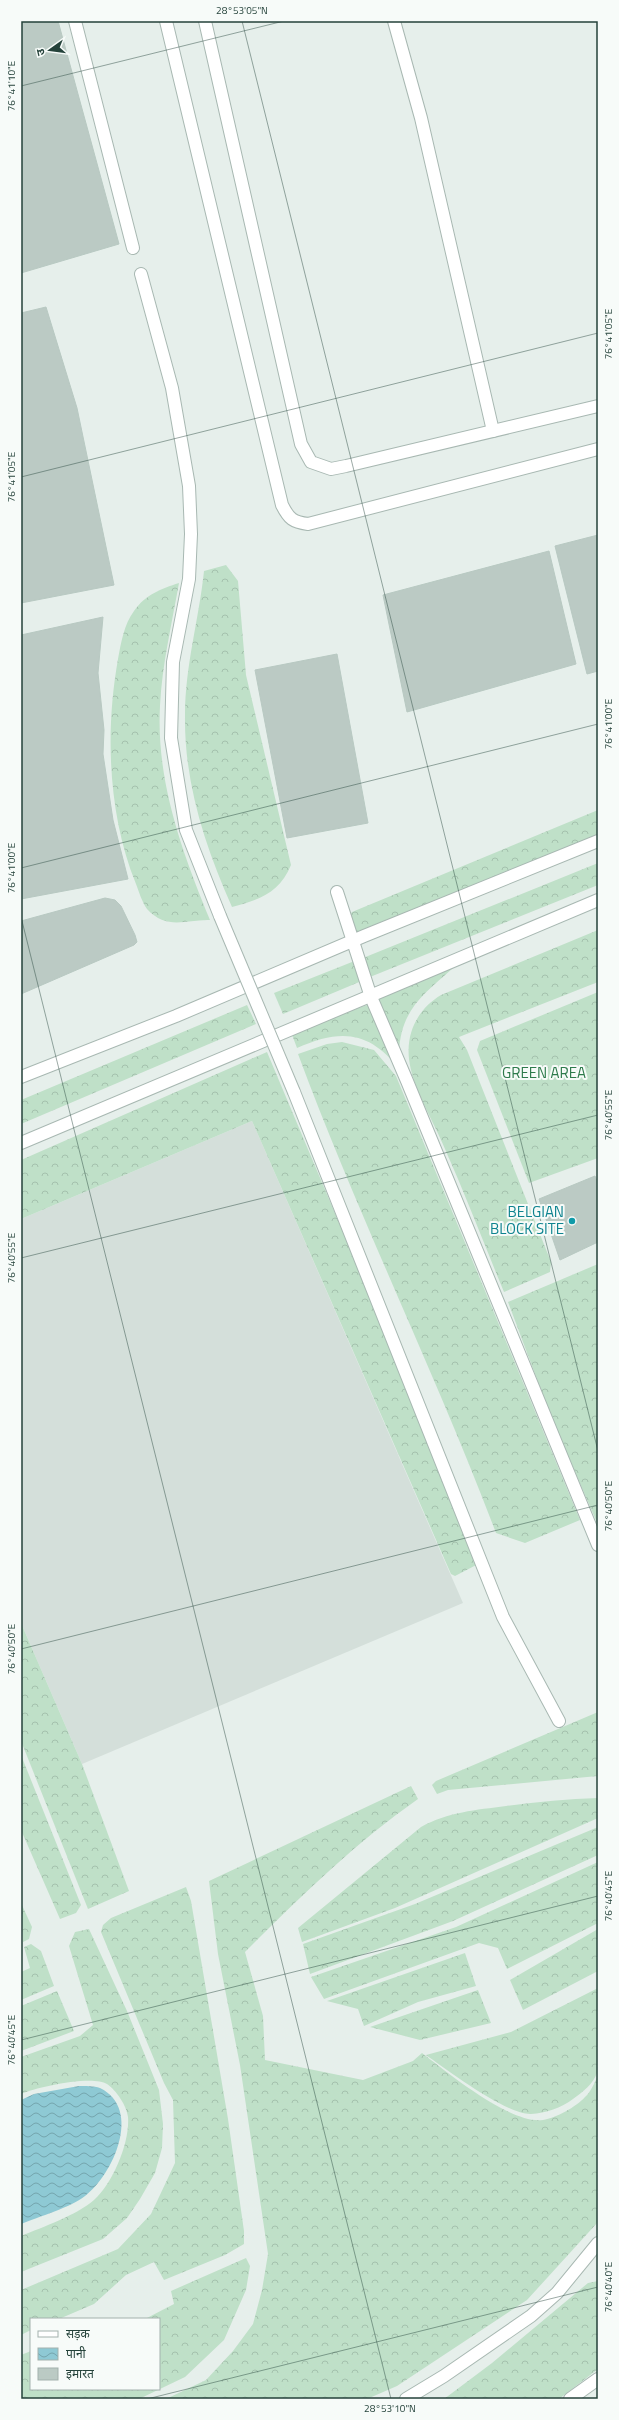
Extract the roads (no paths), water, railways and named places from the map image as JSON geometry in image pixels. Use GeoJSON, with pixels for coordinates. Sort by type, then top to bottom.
{"type":"FeatureCollection","features":[{"type":"Feature","properties":{"kind":"street"},"geometry":{"type":"LineString","coordinates":[[75,21],[133,248]]}},
{"type":"Feature","properties":{"kind":"street"},"geometry":{"type":"LineString","coordinates":[[166,21],[280,497],[287,516],[294,522],[308,524],[598,449]]}},
{"type":"Feature","properties":{"kind":"street"},"geometry":{"type":"LineString","coordinates":[[204,21],[301,444],[306,456],[315,464],[331,469],[598,406]]}},
{"type":"Feature","properties":{"kind":"street"},"geometry":{"type":"LineString","coordinates":[[394,21],[421,118],[493,431]]}},
{"type":"Feature","properties":{"kind":"street"},"geometry":{"type":"LineString","coordinates":[[140,274],[172,388],[189,486],[191,534],[189,579],[172,662],[171,738],[186,830],[220,916],[294,1092],[503,1617],[559,1721]]}},
{"type":"Feature","properties":{"kind":"street"},"geometry":{"type":"LineString","coordinates":[[21,1077],[176,1016],[352,941],[598,841]]}},
{"type":"Feature","properties":{"kind":"street"},"geometry":{"type":"LineString","coordinates":[[337,892],[371,997],[598,1545]]}},
{"type":"Feature","properties":{"kind":"street"},"geometry":{"type":"LineString","coordinates":[[21,1142],[371,997],[598,900]]}},
{"type":"Feature","properties":{"kind":"street"},"geometry":{"type":"LineString","coordinates":[[406,2399],[444,2376],[531,2316],[557,2293],[598,2243]]}},
{"type":"Feature","properties":{"kind":"street"},"geometry":{"type":"LineString","coordinates":[[570,2399],[598,2379]]}},
{"type":"Feature","properties":{"kind":"water"},"geometry":{"type":"Polygon","coordinates":[[[79,2086],[92,2086],[100,2088],[113,2098],[120,2111],[122,2126],[119,2142],[113,2158],[105,2173],[85,2196],[64,2208],[21,2224],[21,2100],[34,2094],[79,2086]]]}},
{"type":"Feature","properties":{"kind":"place","name":"BELGIAN BLOCK SITE"},"geometry":{"type":"Point","coordinates":[572,1221]}},
{"type":"Feature","properties":{"kind":"park label","name":"GREEN AREA"},"geometry":{"type":"Point","coordinates":[544,1073]}}]}
